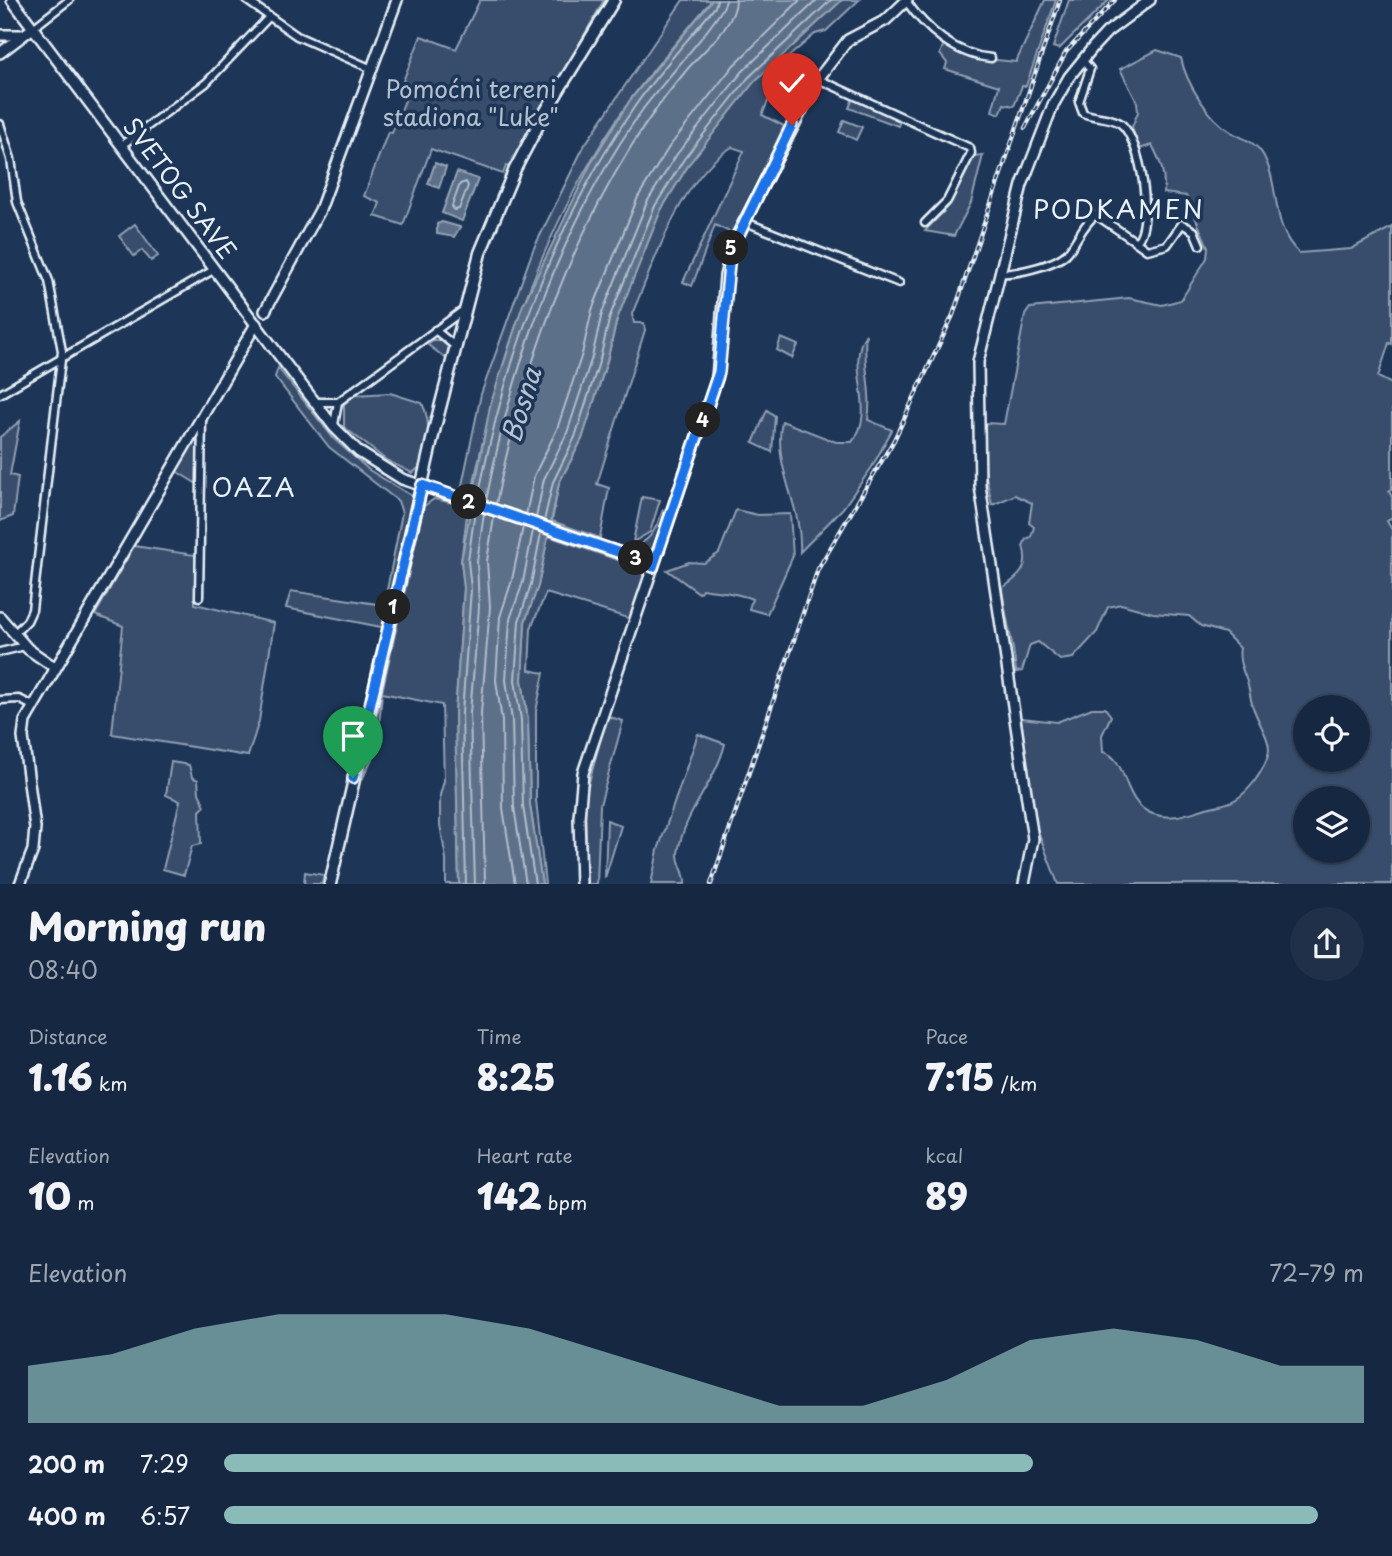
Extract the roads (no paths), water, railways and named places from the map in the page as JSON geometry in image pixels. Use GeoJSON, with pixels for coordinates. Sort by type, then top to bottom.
{"type":"FeatureCollection","features":[{"type":"Feature","properties":{"kind":"main road"},"geometry":{"type":"LineString","coordinates":[[330,884],[422,485],[480,253],[515,169],[544,114],[614,0]]}},
{"type":"Feature","properties":{"kind":"street","name":"SVETOG SAVE"},"geometry":{"type":"LineString","coordinates":[[12,0],[314,402],[359,452],[381,468],[455,498],[635,558],[653,567]]}},
{"type":"Feature","properties":{"kind":"street"},"geometry":{"type":"LineString","coordinates":[[0,53],[69,0]]}},
{"type":"Feature","properties":{"kind":"street"},"geometry":{"type":"LineString","coordinates":[[246,0],[268,18],[315,46],[372,69]]}},
{"type":"Feature","properties":{"kind":"street"},"geometry":{"type":"LineString","coordinates":[[20,884],[35,841],[23,731],[33,706],[202,413],[265,311],[320,211],[397,0]]}},
{"type":"Feature","properties":{"kind":"street"},"geometry":{"type":"LineString","coordinates":[[581,884],[579,807],[583,773],[719,372],[725,276],[730,253],[743,221],[818,79],[848,40],[886,20],[906,0],[921,20],[944,40],[976,55],[990,58]]}},
{"type":"Feature","properties":{"kind":"street"},"geometry":{"type":"LineString","coordinates":[[1024,884],[1033,839],[985,525],[979,457],[978,362],[1022,186],[1046,120],[1082,60],[1107,32],[1150,0]]}},
{"type":"Feature","properties":{"kind":"street"},"geometry":{"type":"LineString","coordinates":[[122,145],[206,83],[268,18]]}},
{"type":"Feature","properties":{"kind":"street"},"geometry":{"type":"LineString","coordinates":[[0,35],[22,35]]}},
{"type":"Feature","properties":{"kind":"street"},"geometry":{"type":"LineString","coordinates":[[1082,60],[1090,68],[1079,102],[1083,113],[1110,119],[1125,128],[1142,178],[1146,224],[1136,242]]}},
{"type":"Feature","properties":{"kind":"street"},"geometry":{"type":"LineString","coordinates":[[818,79],[970,148],[971,153],[949,198],[925,223]]}},
{"type":"Feature","properties":{"kind":"street"},"geometry":{"type":"LineString","coordinates":[[0,124],[11,159],[18,202],[50,281],[62,357],[32,610],[27,621],[14,634]]}},
{"type":"Feature","properties":{"kind":"street"},"geometry":{"type":"LineString","coordinates":[[999,273],[1014,274],[1051,264],[1065,256],[1096,215],[1147,250],[1167,246],[1182,224],[1194,231],[1200,245]]}},
{"type":"Feature","properties":{"kind":"street"},"geometry":{"type":"LineString","coordinates":[[743,221],[899,283]]}},
{"type":"Feature","properties":{"kind":"street"},"geometry":{"type":"LineString","coordinates":[[0,394],[215,269]]}},
{"type":"Feature","properties":{"kind":"street"},"geometry":{"type":"LineString","coordinates":[[314,402],[338,402],[465,309]]}},
{"type":"Feature","properties":{"kind":"street"},"geometry":{"type":"LineString","coordinates":[[435,330],[456,348]]}},
{"type":"Feature","properties":{"kind":"street"},"geometry":{"type":"LineString","coordinates":[[334,427],[338,402]]}},
{"type":"Feature","properties":{"kind":"street"},"geometry":{"type":"LineString","coordinates":[[199,597],[202,413]]}},
{"type":"Feature","properties":{"kind":"street"},"geometry":{"type":"LineString","coordinates":[[0,617],[25,646],[54,667]]}},
{"type":"Feature","properties":{"kind":"street"},"geometry":{"type":"LineString","coordinates":[[0,652],[25,646]]}},
{"type":"Feature","properties":{"kind":"street"},"geometry":{"type":"LineString","coordinates":[[0,700],[19,699],[33,706]]}},
{"type":"Feature","properties":{"kind":"water","name":"Bosna"},"geometry":{"type":"Polygon","coordinates":[[[712,0],[842,0],[754,82],[689,164],[661,210],[617,319],[607,361],[582,439],[559,483],[538,586],[525,622],[522,680],[528,720],[530,805],[542,884],[459,884],[455,713],[464,588],[461,561],[490,406],[522,307],[592,161],[630,100],[712,0]]]}},
{"type":"Feature","properties":{"kind":"water"},"geometry":{"type":"Polygon","coordinates":[[[435,163],[446,167],[439,188],[428,184],[435,163]]]}},
{"type":"Feature","properties":{"kind":"water"},"geometry":{"type":"Polygon","coordinates":[[[457,172],[478,179],[462,221],[442,213],[457,172]]]}},
{"type":"Feature","properties":{"kind":"water"},"geometry":{"type":"Polygon","coordinates":[[[442,222],[460,227],[454,237],[437,234],[437,224],[442,222]]]}},
{"type":"Feature","properties":{"kind":"railway"},"geometry":{"type":"LineString","coordinates":[[711,884],[818,569],[894,440],[953,315],[1060,0]]}},
{"type":"Feature","properties":{"kind":"railway"},"geometry":{"type":"LineString","coordinates":[[1025,128],[1066,52],[1115,0]]}},
{"type":"Feature","properties":{"kind":"district","name":"PODKAMEN"},"geometry":{"type":"Point","coordinates":[1119,210]}},
{"type":"Feature","properties":{"kind":"district","name":"OAZA"},"geometry":{"type":"Point","coordinates":[254,488]}},
{"type":"Feature","properties":{"kind":"park label","name":"Pomoćni tereni stadiona \"Luke\""},"geometry":{"type":"Point","coordinates":[471,104]}}]}
